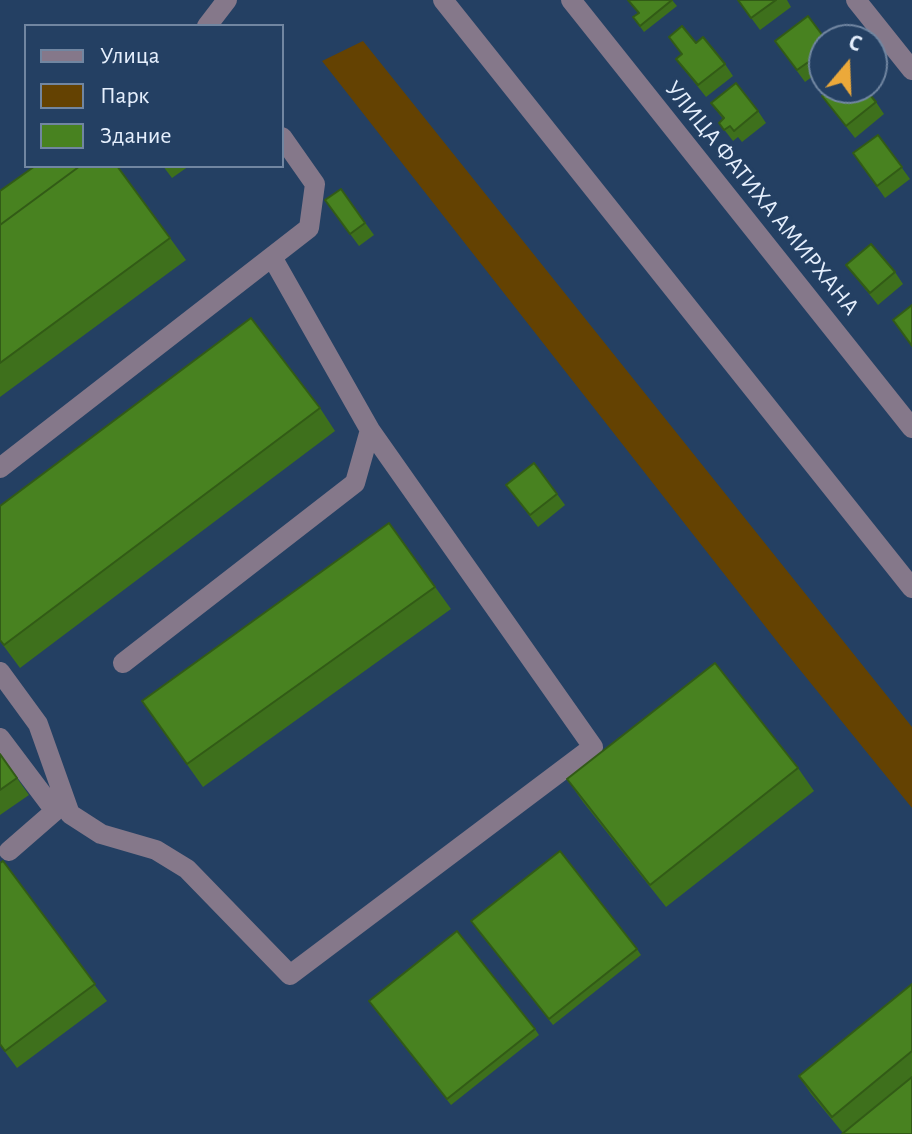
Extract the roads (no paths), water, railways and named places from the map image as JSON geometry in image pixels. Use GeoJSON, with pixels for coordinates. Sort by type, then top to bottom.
{"type":"FeatureCollection","features":[{"type":"Feature","properties":{"kind":"street"},"geometry":{"type":"LineString","coordinates":[[209,24],[227,0]]}},
{"type":"Feature","properties":{"kind":"street"},"geometry":{"type":"LineString","coordinates":[[443,0],[912,588]]}},
{"type":"Feature","properties":{"kind":"street","name":"УЛИЦА ФАТИХА АМИРХАНА"},"geometry":{"type":"LineString","coordinates":[[571,0],[912,428]]}},
{"type":"Feature","properties":{"kind":"street"},"geometry":{"type":"LineString","coordinates":[[856,0],[912,70]]}},
{"type":"Feature","properties":{"kind":"street"},"geometry":{"type":"LineString","coordinates":[[0,468],[309,228],[315,184],[284,140]]}},
{"type":"Feature","properties":{"kind":"street"},"geometry":{"type":"LineString","coordinates":[[0,738],[70,814],[101,834],[156,850],[187,869],[290,975],[593,747],[370,430],[272,257]]}},
{"type":"Feature","properties":{"kind":"street"},"geometry":{"type":"LineString","coordinates":[[123,663],[355,483],[370,430]]}},
{"type":"Feature","properties":{"kind":"street"},"geometry":{"type":"LineString","coordinates":[[0,672],[38,724],[60,806]]}},
{"type":"Feature","properties":{"kind":"street"},"geometry":{"type":"LineString","coordinates":[[9,851],[60,806]]}}]}
